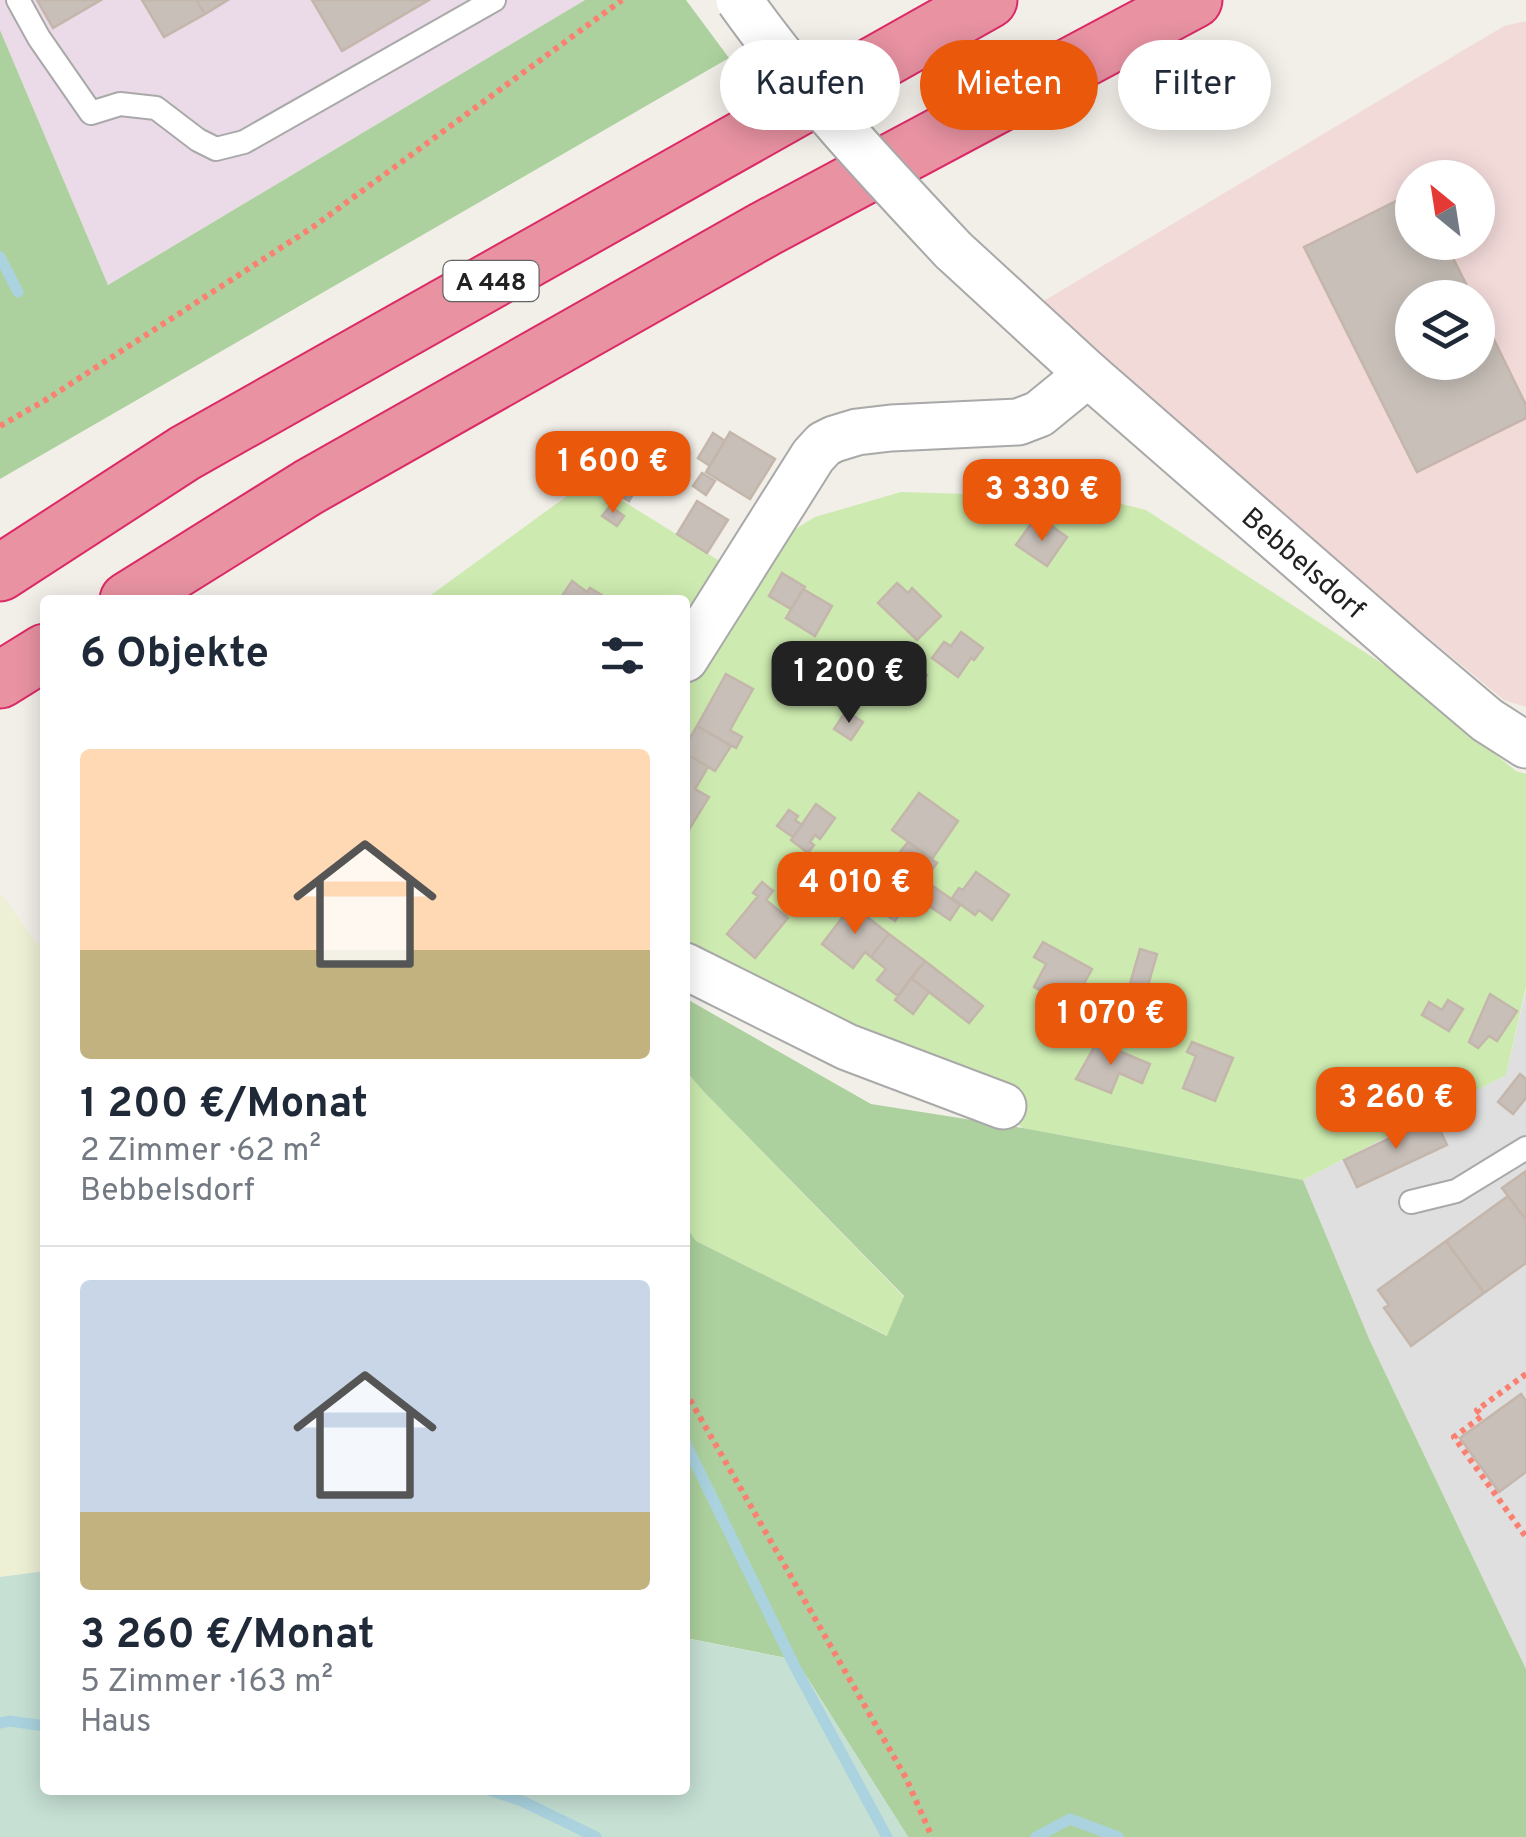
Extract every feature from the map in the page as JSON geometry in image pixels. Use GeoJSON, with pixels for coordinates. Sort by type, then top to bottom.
{"type":"FeatureCollection","features":[{"type":"Feature","properties":{"kind":"highway","name":"A 448"},"geometry":{"type":"LineString","coordinates":[[0,572],[186,453],[989,0]]}},
{"type":"Feature","properties":{"kind":"highway"},"geometry":{"type":"LineString","coordinates":[[136,595],[309,487],[765,228],[1194,0]]}},
{"type":"Feature","properties":{"kind":"highway"},"geometry":{"type":"LineString","coordinates":[[0,680],[40,655]]}},
{"type":"Feature","properties":{"kind":"street","name":"Bebbelsdorf"},"geometry":{"type":"LineString","coordinates":[[740,0],[812,93],[953,250],[1088,374],[1435,676],[1487,720],[1526,745]]}},
{"type":"Feature","properties":{"kind":"street"},"geometry":{"type":"LineString","coordinates":[[690,651],[824,444],[834,438],[874,430],[1018,422],[1039,414],[1088,374]]}},
{"type":"Feature","properties":{"kind":"street"},"geometry":{"type":"LineString","coordinates":[[690,968],[847,1047],[1002,1106]]}},
{"type":"Feature","properties":{"kind":"lane"},"geometry":{"type":"LineString","coordinates":[[18,0],[91,113],[120,104],[156,108],[216,149],[244,142],[494,0]]}},
{"type":"Feature","properties":{"kind":"lane"},"geometry":{"type":"LineString","coordinates":[[1411,1202],[1456,1191],[1526,1148]]}},
{"type":"Feature","properties":{"kind":"path"},"geometry":{"type":"LineString","coordinates":[[0,426],[313,228],[622,0]]}},
{"type":"Feature","properties":{"kind":"path"},"geometry":{"type":"LineString","coordinates":[[1526,1374],[1477,1410],[1482,1416],[1454,1436],[1526,1537]]}},
{"type":"Feature","properties":{"kind":"path"},"geometry":{"type":"LineString","coordinates":[[690,1399],[906,1778],[932,1837]]}},
{"type":"Feature","properties":{"kind":"shaded area"},"geometry":{"type":"Polygon","coordinates":[[[0,0],[585,0],[108,285],[0,30],[0,0]]]}},
{"type":"Feature","properties":{"kind":"shaded area"},"geometry":{"type":"Polygon","coordinates":[[[1526,21],[1526,707],[1504,700],[1314,544],[1037,305],[1504,26],[1526,21]]]}},
{"type":"Feature","properties":{"kind":"shaded area"},"geometry":{"type":"Polygon","coordinates":[[[1526,990],[1526,1669],[1370,1341],[1303,1180],[1506,1075],[1526,990]]]}},
{"type":"Feature","properties":{"kind":"green space"},"geometry":{"type":"Polygon","coordinates":[[[585,0],[686,0],[720,46],[720,63],[0,479],[0,30],[108,285],[585,0]]]}},
{"type":"Feature","properties":{"kind":"green space"},"geometry":{"type":"Polygon","coordinates":[[[589,480],[731,568],[815,517],[901,492],[1098,498],[1146,510],[1386,666],[1516,771],[1526,774],[1526,987],[1506,1075],[1303,1180],[1023,1128],[960,1081],[846,1036],[690,945],[690,595],[431,595],[589,480]]]}},
{"type":"Feature","properties":{"kind":"green space"},"geometry":{"type":"Polygon","coordinates":[[[0,895],[40,944],[40,1572],[0,1577],[0,895]]]}},
{"type":"Feature","properties":{"kind":"green space"},"geometry":{"type":"Polygon","coordinates":[[[690,1001],[871,1104],[1303,1180],[1370,1341],[1526,1669],[1526,1837],[908,1837],[796,1660],[690,1639],[690,1232],[696,1241],[887,1336],[904,1296],[690,1076],[690,1001]]]}},
{"type":"Feature","properties":{"kind":"green space"},"geometry":{"type":"Polygon","coordinates":[[[690,1076],[904,1297],[888,1336],[696,1241],[690,1232],[690,1076]]]}},
{"type":"Feature","properties":{"kind":"green space"},"geometry":{"type":"Polygon","coordinates":[[[40,1572],[40,1795],[690,1795],[690,1639],[796,1660],[908,1837],[0,1837],[0,1577],[40,1572]]]}},
{"type":"Feature","properties":{"kind":"building"},"geometry":{"type":"Polygon","coordinates":[[[37,0],[101,0],[53,28],[37,0]]]}},
{"type":"Feature","properties":{"kind":"building"},"geometry":{"type":"Polygon","coordinates":[[[142,0],[196,0],[205,14],[164,37],[142,0]]]}},
{"type":"Feature","properties":{"kind":"building"},"geometry":{"type":"Polygon","coordinates":[[[196,0],[228,0],[205,14],[196,0]]]}},
{"type":"Feature","properties":{"kind":"building"},"geometry":{"type":"Polygon","coordinates":[[[312,0],[429,0],[342,51],[312,0]]]}},
{"type":"Feature","properties":{"kind":"building"},"geometry":{"type":"Polygon","coordinates":[[[1395,202],[1395,260],[1454,260],[1464,280],[1395,280],[1395,380],[1495,380],[1495,342],[1526,405],[1526,418],[1417,472],[1304,247],[1395,202]]]}},
{"type":"Feature","properties":{"kind":"building"},"geometry":{"type":"Polygon","coordinates":[[[730,432],[775,459],[750,499],[706,472],[730,432]]]}},
{"type":"Feature","properties":{"kind":"building"},"geometry":{"type":"Polygon","coordinates":[[[713,433],[725,441],[710,466],[698,458],[713,433]]]}},
{"type":"Feature","properties":{"kind":"building"},"geometry":{"type":"Polygon","coordinates":[[[678,468],[685,472],[675,488],[668,483],[678,468]]]}},
{"type":"Feature","properties":{"kind":"building"},"geometry":{"type":"Polygon","coordinates":[[[702,473],[715,481],[706,495],[693,486],[702,473]]]}},
{"type":"Feature","properties":{"kind":"building"},"geometry":{"type":"Polygon","coordinates":[[[627,477],[639,484],[629,501],[617,494],[627,477]]]}},
{"type":"Feature","properties":{"kind":"building"},"geometry":{"type":"Polygon","coordinates":[[[697,501],[728,520],[707,553],[677,534],[697,501]]]}},
{"type":"Feature","properties":{"kind":"building"},"geometry":{"type":"Polygon","coordinates":[[[610,506],[624,516],[617,526],[602,516],[610,506]]]}},
{"type":"Feature","properties":{"kind":"building"},"geometry":{"type":"Polygon","coordinates":[[[1031,524],[1048,535],[1053,527],[1067,537],[1047,566],[1016,545],[1031,524]]]}},
{"type":"Feature","properties":{"kind":"building"},"geometry":{"type":"Polygon","coordinates":[[[782,573],[805,587],[791,609],[769,596],[782,573]]]}},
{"type":"Feature","properties":{"kind":"building"},"geometry":{"type":"Polygon","coordinates":[[[572,581],[587,592],[590,588],[602,595],[563,595],[572,581]]]}},
{"type":"Feature","properties":{"kind":"building"},"geometry":{"type":"Polygon","coordinates":[[[897,583],[908,593],[912,588],[941,616],[917,640],[878,603],[897,583]]]}},
{"type":"Feature","properties":{"kind":"building"},"geometry":{"type":"Polygon","coordinates":[[[803,589],[832,606],[815,636],[786,618],[803,589]]]}},
{"type":"Feature","properties":{"kind":"building"},"geometry":{"type":"Polygon","coordinates":[[[961,632],[983,648],[958,677],[932,658],[944,642],[951,646],[961,632]]]}},
{"type":"Feature","properties":{"kind":"building"},"geometry":{"type":"Polygon","coordinates":[[[906,660],[927,675],[912,695],[892,680],[906,660]]]}},
{"type":"Feature","properties":{"kind":"building"},"geometry":{"type":"Polygon","coordinates":[[[726,674],[753,689],[730,730],[742,737],[736,748],[697,726],[726,674]]]}},
{"type":"Feature","properties":{"kind":"building"},"geometry":{"type":"Polygon","coordinates":[[[831,682],[854,696],[846,710],[822,696],[831,682]]]}},
{"type":"Feature","properties":{"kind":"building"},"geometry":{"type":"Polygon","coordinates":[[[844,714],[863,722],[851,740],[834,729],[844,714]]]}},
{"type":"Feature","properties":{"kind":"building"},"geometry":{"type":"Polygon","coordinates":[[[697,726],[731,746],[715,771],[690,756],[690,738],[697,726]]]}},
{"type":"Feature","properties":{"kind":"building"},"geometry":{"type":"Polygon","coordinates":[[[690,756],[708,767],[695,789],[709,797],[690,828],[690,756]]]}},
{"type":"Feature","properties":{"kind":"building"},"geometry":{"type":"Polygon","coordinates":[[[919,793],[958,821],[932,859],[892,830],[919,793]]]}},
{"type":"Feature","properties":{"kind":"building"},"geometry":{"type":"Polygon","coordinates":[[[816,804],[835,818],[820,839],[815,835],[808,853],[791,840],[816,804]]]}},
{"type":"Feature","properties":{"kind":"building"},"geometry":{"type":"Polygon","coordinates":[[[789,810],[802,825],[793,837],[777,826],[789,810]]]}},
{"type":"Feature","properties":{"kind":"building"},"geometry":{"type":"Polygon","coordinates":[[[908,842],[937,863],[924,880],[894,860],[908,842]]]}},
{"type":"Feature","properties":{"kind":"building"},"geometry":{"type":"Polygon","coordinates":[[[894,860],[924,880],[895,921],[865,900],[894,860]]]}},
{"type":"Feature","properties":{"kind":"building"},"geometry":{"type":"Polygon","coordinates":[[[976,872],[1009,895],[992,920],[979,910],[975,915],[952,898],[976,872]]]}},
{"type":"Feature","properties":{"kind":"building"},"geometry":{"type":"Polygon","coordinates":[[[924,880],[960,905],[950,920],[914,896],[924,880]]]}},
{"type":"Feature","properties":{"kind":"building"},"geometry":{"type":"Polygon","coordinates":[[[762,882],[773,891],[766,900],[788,918],[755,958],[727,934],[758,896],[753,893],[762,882]]]}},
{"type":"Feature","properties":{"kind":"building"},"geometry":{"type":"Polygon","coordinates":[[[852,905],[889,934],[871,957],[865,952],[853,968],[822,944],[852,905]]]}},
{"type":"Feature","properties":{"kind":"building"},"geometry":{"type":"Polygon","coordinates":[[[889,934],[925,961],[898,996],[877,980],[886,969],[871,957],[889,934]]]}},
{"type":"Feature","properties":{"kind":"building"},"geometry":{"type":"Polygon","coordinates":[[[1043,942],[1092,969],[1071,1007],[1034,987],[1046,964],[1034,957],[1043,942]]]}},
{"type":"Feature","properties":{"kind":"building"},"geometry":{"type":"Polygon","coordinates":[[[1140,949],[1157,954],[1147,989],[1130,984],[1140,949]]]}},
{"type":"Feature","properties":{"kind":"building"},"geometry":{"type":"Polygon","coordinates":[[[925,961],[983,1006],[969,1023],[911,978],[925,961]]]}},
{"type":"Feature","properties":{"kind":"building"},"geometry":{"type":"Polygon","coordinates":[[[911,978],[929,992],[913,1014],[895,1000],[911,978]]]}},
{"type":"Feature","properties":{"kind":"building"},"geometry":{"type":"Polygon","coordinates":[[[1490,994],[1517,1011],[1497,1041],[1489,1036],[1478,1048],[1469,1042],[1490,994]]]}},
{"type":"Feature","properties":{"kind":"building"},"geometry":{"type":"Polygon","coordinates":[[[1448,1000],[1463,1009],[1449,1031],[1422,1015],[1429,1002],[1442,1010],[1448,1000]]]}},
{"type":"Feature","properties":{"kind":"building"},"geometry":{"type":"Polygon","coordinates":[[[1097,1042],[1150,1064],[1142,1083],[1119,1073],[1111,1093],[1076,1079],[1097,1042]]]}},
{"type":"Feature","properties":{"kind":"building"},"geometry":{"type":"Polygon","coordinates":[[[1192,1042],[1233,1058],[1215,1101],[1183,1088],[1196,1056],[1187,1052],[1192,1042]]]}},
{"type":"Feature","properties":{"kind":"building"},"geometry":{"type":"Polygon","coordinates":[[[1520,1074],[1526,1079],[1526,1098],[1513,1114],[1498,1102],[1520,1074]]]}},
{"type":"Feature","properties":{"kind":"building"},"geometry":{"type":"Polygon","coordinates":[[[1434,1117],[1447,1145],[1357,1187],[1344,1160],[1434,1117]]]}},
{"type":"Feature","properties":{"kind":"building"},"geometry":{"type":"Polygon","coordinates":[[[1526,1171],[1526,1220],[1502,1188],[1526,1171]]]}},
{"type":"Feature","properties":{"kind":"building"},"geometry":{"type":"Polygon","coordinates":[[[1508,1196],[1526,1220],[1526,1263],[1484,1293],[1446,1241],[1508,1196]]]}},
{"type":"Feature","properties":{"kind":"building"},"geometry":{"type":"Polygon","coordinates":[[[1446,1241],[1484,1293],[1411,1346],[1384,1308],[1389,1305],[1378,1290],[1446,1241]]]}},
{"type":"Feature","properties":{"kind":"building"},"geometry":{"type":"Polygon","coordinates":[[[1521,1394],[1526,1401],[1526,1472],[1499,1492],[1460,1438],[1521,1394]]]}},
{"type":"Feature","properties":{"kind":"waterway"},"geometry":{"type":"LineString","coordinates":[[0,257],[18,292]]}},
{"type":"Feature","properties":{"kind":"waterway"},"geometry":{"type":"LineString","coordinates":[[690,1452],[795,1667],[887,1837]]}},
{"type":"Feature","properties":{"kind":"waterway"},"geometry":{"type":"LineString","coordinates":[[0,1723],[40,1725]]}},
{"type":"Feature","properties":{"kind":"waterway"},"geometry":{"type":"LineString","coordinates":[[504,1795],[596,1837]]}},
{"type":"Feature","properties":{"kind":"waterway"},"geometry":{"type":"LineString","coordinates":[[1036,1837],[1070,1819],[1118,1837]]}}]}
